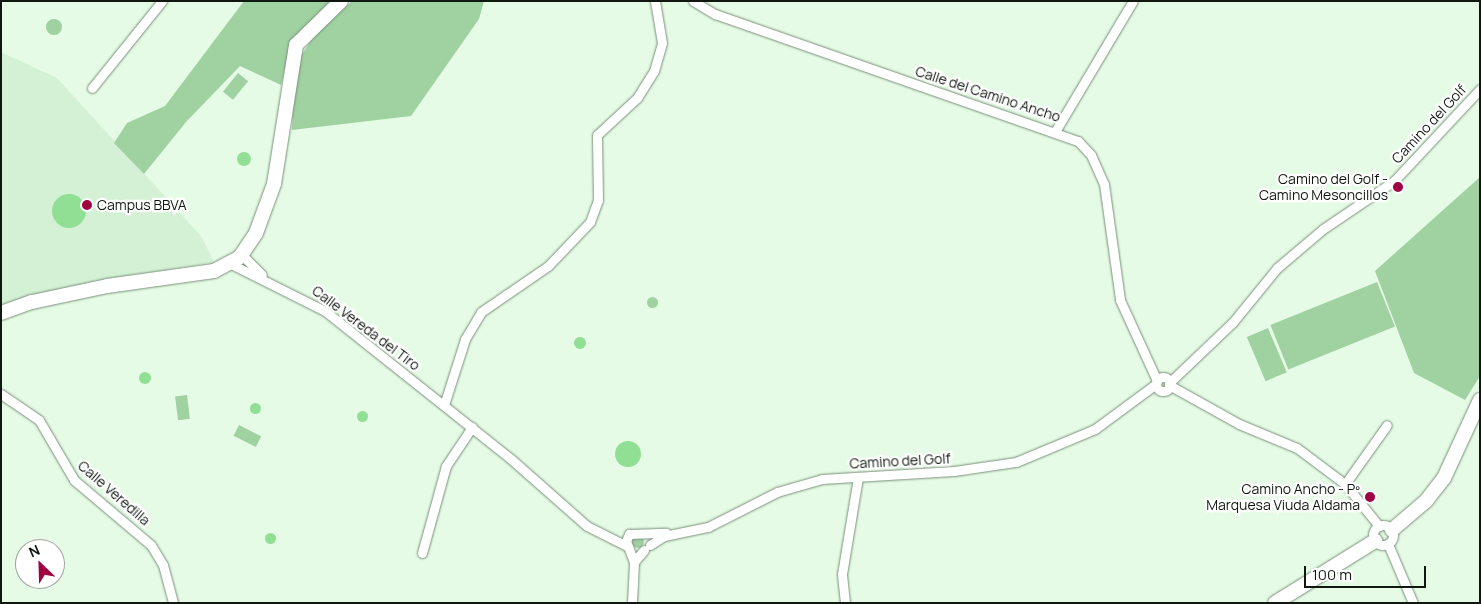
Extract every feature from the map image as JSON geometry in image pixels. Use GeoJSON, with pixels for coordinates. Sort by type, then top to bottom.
{"type":"FeatureCollection","features":[{"type":"Feature","properties":{"kind":"street"},"geometry":{"type":"LineString","coordinates":[[92,88],[162,1]]}},
{"type":"Feature","properties":{"kind":"street"},"geometry":{"type":"LineString","coordinates":[[1,313],[32,302],[214,271],[236,259],[256,233],[274,184],[296,45],[341,1]]}},
{"type":"Feature","properties":{"kind":"street"},"geometry":{"type":"LineString","coordinates":[[444,405],[465,339],[481,312],[548,266],[590,222],[598,200],[597,135],[638,98],[654,71],[662,43],[655,1]]}},
{"type":"Feature","properties":{"kind":"street","name":"Calle del Camino Ancho"},"geometry":{"type":"LineString","coordinates":[[693,1],[715,14],[954,99],[1056,130],[1078,141],[1101,173],[1120,300],[1150,364],[1163,384]]}},
{"type":"Feature","properties":{"kind":"street"},"geometry":{"type":"LineString","coordinates":[[1056,130],[1134,1]]}},
{"type":"Feature","properties":{"kind":"street","name":"Camino del Golf"},"geometry":{"type":"LineString","coordinates":[[647,548],[677,533],[708,528],[793,486],[858,477],[954,472],[1016,462],[1095,429],[1176,374],[1233,322],[1277,268],[1323,229],[1394,181],[1480,89]]}},
{"type":"Feature","properties":{"kind":"street","name":"Calle Vereda del Tiro"},"geometry":{"type":"LineString","coordinates":[[236,259],[325,312],[444,405],[587,526],[628,547]]}},
{"type":"Feature","properties":{"kind":"street","name":"Calle Vereda del Tiro"},"geometry":{"type":"LineString","coordinates":[[236,259],[268,279]]}},
{"type":"Feature","properties":{"kind":"street"},"geometry":{"type":"LineString","coordinates":[[1163,384],[1179,394],[1297,448],[1346,484],[1384,535],[1413,603]]}},
{"type":"Feature","properties":{"kind":"street","name":"Calle Veredilla"},"geometry":{"type":"LineString","coordinates":[[1,394],[39,420],[74,480],[151,545],[162,564],[173,603]]}},
{"type":"Feature","properties":{"kind":"street"},"geometry":{"type":"LineString","coordinates":[[1275,603],[1384,535],[1426,500],[1444,478],[1480,400]]}},
{"type":"Feature","properties":{"kind":"street"},"geometry":{"type":"LineString","coordinates":[[1346,484],[1386,425]]}},
{"type":"Feature","properties":{"kind":"street"},"geometry":{"type":"LineString","coordinates":[[422,553],[446,466],[472,428]]}},
{"type":"Feature","properties":{"kind":"street"},"geometry":{"type":"LineString","coordinates":[[845,603],[842,574],[858,477]]}},
{"type":"Feature","properties":{"kind":"street"},"geometry":{"type":"LineString","coordinates":[[608,536],[677,533]]}},
{"type":"Feature","properties":{"kind":"street"},"geometry":{"type":"LineString","coordinates":[[629,534],[628,547],[634,562],[632,603]]}},
{"type":"Feature","properties":{"kind":"street"},"geometry":{"type":"LineString","coordinates":[[645,534],[647,548]]}},
{"type":"Feature","properties":{"kind":"street"},"geometry":{"type":"LineString","coordinates":[[628,547],[647,548]]}},
{"type":"Feature","properties":{"kind":"street"},"geometry":{"type":"LineString","coordinates":[[634,562],[647,548]]}},
{"type":"Feature","properties":{"kind":"shaded area"},"geometry":{"type":"Polygon","coordinates":[[[244,1],[331,1],[290,46],[281,85],[240,66],[186,122],[144,174],[114,143],[127,123],[165,106],[244,1]]]}},
{"type":"Feature","properties":{"kind":"shaded area"},"geometry":{"type":"Polygon","coordinates":[[[352,1],[484,1],[479,19],[411,116],[292,130],[295,65],[314,36],[352,1]]]}},
{"type":"Feature","properties":{"kind":"shaded area"},"geometry":{"type":"Polygon","coordinates":[[[54,19],[60,21],[62,27],[60,33],[54,35],[48,33],[46,27],[48,21],[54,19]]]}},
{"type":"Feature","properties":{"kind":"shaded area","name":"Campus BBVA"},"geometry":{"type":"Polygon","coordinates":[[[1,52],[57,78],[201,236],[214,262],[93,282],[1,305],[1,52]]]}},
{"type":"Feature","properties":{"kind":"shaded area"},"geometry":{"type":"Polygon","coordinates":[[[238,73],[248,81],[233,100],[223,92],[238,73]]]}},
{"type":"Feature","properties":{"kind":"shaded area"},"geometry":{"type":"Polygon","coordinates":[[[241,152],[247,152],[251,159],[247,166],[241,166],[237,162],[237,156],[241,152]]]}},
{"type":"Feature","properties":{"kind":"shaded area"},"geometry":{"type":"Polygon","coordinates":[[[1480,177],[1480,376],[1465,400],[1414,373],[1375,271],[1480,177]]]}},
{"type":"Feature","properties":{"kind":"shaded area"},"geometry":{"type":"Polygon","coordinates":[[[69,194],[81,199],[86,211],[81,223],[69,228],[57,223],[52,211],[57,199],[69,194]]]}},
{"type":"Feature","properties":{"kind":"shaded area"},"geometry":{"type":"Polygon","coordinates":[[[1377,282],[1395,327],[1288,370],[1270,325],[1377,282]]]}},
{"type":"Feature","properties":{"kind":"shaded area"},"geometry":{"type":"Polygon","coordinates":[[[652,296],[658,302],[652,308],[646,302],[652,296]]]}},
{"type":"Feature","properties":{"kind":"shaded area"},"geometry":{"type":"Polygon","coordinates":[[[1268,328],[1287,372],[1266,381],[1247,337],[1268,328]]]}},
{"type":"Feature","properties":{"kind":"shaded area"},"geometry":{"type":"Polygon","coordinates":[[[578,337],[582,337],[586,343],[582,349],[578,349],[574,345],[574,341],[578,337]]]}},
{"type":"Feature","properties":{"kind":"shaded area"},"geometry":{"type":"Polygon","coordinates":[[[147,372],[150,373],[150,383],[143,384],[140,383],[139,376],[140,373],[147,372]]]}},
{"type":"Feature","properties":{"kind":"shaded area"},"geometry":{"type":"Polygon","coordinates":[[[187,395],[190,419],[178,420],[175,396],[187,395]]]}},
{"type":"Feature","properties":{"kind":"shaded area"},"geometry":{"type":"Polygon","coordinates":[[[255,402],[261,408],[255,414],[249,408],[255,402]]]}},
{"type":"Feature","properties":{"kind":"shaded area"},"geometry":{"type":"Polygon","coordinates":[[[360,411],[364,411],[367,416],[366,420],[360,421],[357,418],[357,414],[360,411]]]}},
{"type":"Feature","properties":{"kind":"shaded area"},"geometry":{"type":"Polygon","coordinates":[[[239,425],[261,436],[256,447],[234,436],[239,425]]]}},
{"type":"Feature","properties":{"kind":"shaded area"},"geometry":{"type":"Polygon","coordinates":[[[628,441],[637,445],[641,454],[637,463],[628,467],[619,463],[615,454],[619,445],[628,441]]]}},
{"type":"Feature","properties":{"kind":"shaded area"},"geometry":{"type":"Polygon","coordinates":[[[268,533],[272,533],[275,538],[274,542],[268,543],[265,540],[265,536],[268,533]]]}},
{"type":"Feature","properties":{"kind":"shaded area"},"geometry":{"type":"Polygon","coordinates":[[[638,536],[644,542],[638,548],[632,542],[638,536]]]}},
{"type":"Feature","properties":{"kind":"place","name":"Camino del Golf - Camino Mesoncillos"},"geometry":{"type":"Point","coordinates":[1398,187]}},
{"type":"Feature","properties":{"kind":"place","name":"Campus BBVA"},"geometry":{"type":"Point","coordinates":[87,205]}},
{"type":"Feature","properties":{"kind":"place","name":"Camino Ancho - Pº Marquesa Viuda Aldama"},"geometry":{"type":"Point","coordinates":[1370,497]}}]}
